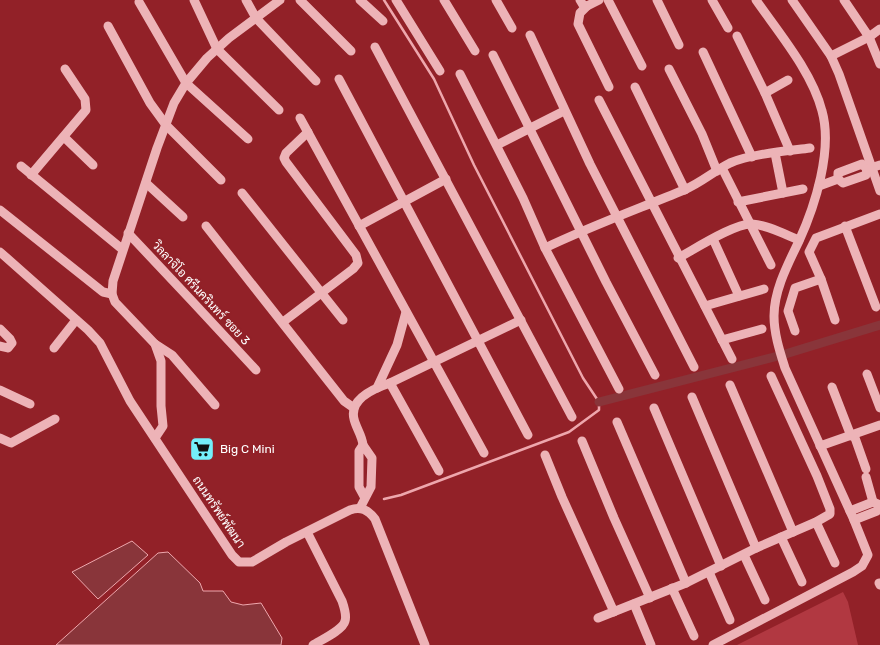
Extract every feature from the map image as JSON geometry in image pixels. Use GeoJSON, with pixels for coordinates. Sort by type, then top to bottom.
{"type":"FeatureCollection","features":[{"type":"Feature","properties":{"kind":"street"},"geometry":{"type":"LineString","coordinates":[[194,0],[217,49],[279,110]]}},
{"type":"Feature","properties":{"kind":"street"},"geometry":{"type":"LineString","coordinates":[[246,0],[256,18],[316,81]]}},
{"type":"Feature","properties":{"kind":"street"},"geometry":{"type":"LineString","coordinates":[[215,405],[172,355],[155,344],[115,302],[112,294],[113,281],[157,148],[174,103],[186,82],[229,38],[280,0]]}},
{"type":"Feature","properties":{"kind":"street"},"geometry":{"type":"LineString","coordinates":[[300,0],[351,51]]}},
{"type":"Feature","properties":{"kind":"street"},"geometry":{"type":"LineString","coordinates":[[360,0],[383,21]]}},
{"type":"Feature","properties":{"kind":"street"},"geometry":{"type":"LineString","coordinates":[[396,0],[440,71]]}},
{"type":"Feature","properties":{"kind":"street"},"geometry":{"type":"LineString","coordinates":[[444,0],[475,51]]}},
{"type":"Feature","properties":{"kind":"street"},"geometry":{"type":"LineString","coordinates":[[496,0],[512,28]]}},
{"type":"Feature","properties":{"kind":"street"},"geometry":{"type":"LineString","coordinates":[[600,0],[584,3],[578,24],[609,87]]}},
{"type":"Feature","properties":{"kind":"street"},"geometry":{"type":"LineString","coordinates":[[608,0],[642,66]]}},
{"type":"Feature","properties":{"kind":"street"},"geometry":{"type":"LineString","coordinates":[[657,0],[679,45]]}},
{"type":"Feature","properties":{"kind":"street"},"geometry":{"type":"LineString","coordinates":[[712,0],[728,28]]}},
{"type":"Feature","properties":{"kind":"street"},"geometry":{"type":"LineString","coordinates":[[713,645],[862,566],[868,555],[785,368],[778,344],[774,317],[775,304],[787,265],[811,212],[822,167],[825,130],[822,111],[804,70],[756,0]]}},
{"type":"Feature","properties":{"kind":"street"},"geometry":{"type":"LineString","coordinates":[[792,0],[831,56],[869,168],[880,191]]}},
{"type":"Feature","properties":{"kind":"street"},"geometry":{"type":"LineString","coordinates":[[844,0],[869,37],[880,64]]}},
{"type":"Feature","properties":{"kind":"street"},"geometry":{"type":"LineString","coordinates":[[140,2],[186,82],[248,140]]}},
{"type":"Feature","properties":{"kind":"street"},"geometry":{"type":"LineString","coordinates":[[108,26],[150,103],[166,125],[221,180]]}},
{"type":"Feature","properties":{"kind":"street"},"geometry":{"type":"LineString","coordinates":[[831,56],[869,37],[880,29]]}},
{"type":"Feature","properties":{"kind":"street"},"geometry":{"type":"LineString","coordinates":[[530,35],[564,111],[694,367]]}},
{"type":"Feature","properties":{"kind":"street"},"geometry":{"type":"LineString","coordinates":[[737,36],[790,151]]}},
{"type":"Feature","properties":{"kind":"street"},"geometry":{"type":"LineString","coordinates":[[375,47],[572,417]]}},
{"type":"Feature","properties":{"kind":"street"},"geometry":{"type":"LineString","coordinates":[[703,52],[752,157]]}},
{"type":"Feature","properties":{"kind":"street"},"geometry":{"type":"LineString","coordinates":[[493,55],[606,282],[655,375]]}},
{"type":"Feature","properties":{"kind":"street"},"geometry":{"type":"LineString","coordinates":[[31,175],[86,110],[85,99],[65,69]]}},
{"type":"Feature","properties":{"kind":"street"},"geometry":{"type":"LineString","coordinates":[[669,69],[719,170],[771,265]]}},
{"type":"Feature","properties":{"kind":"street"},"geometry":{"type":"LineString","coordinates":[[460,74],[523,198],[545,248],[620,389]]}},
{"type":"Feature","properties":{"kind":"street"},"geometry":{"type":"LineString","coordinates":[[339,80],[528,435]]}},
{"type":"Feature","properties":{"kind":"street"},"geometry":{"type":"LineString","coordinates":[[765,94],[788,80]]}},
{"type":"Feature","properties":{"kind":"street"},"geometry":{"type":"LineString","coordinates":[[635,87],[685,190]]}},
{"type":"Feature","properties":{"kind":"street"},"geometry":{"type":"LineString","coordinates":[[599,100],[678,258],[732,359]]}},
{"type":"Feature","properties":{"kind":"street"},"geometry":{"type":"LineString","coordinates":[[497,145],[564,111]]}},
{"type":"Feature","properties":{"kind":"street"},"geometry":{"type":"LineString","coordinates":[[300,118],[484,454]]}},
{"type":"Feature","properties":{"kind":"street"},"geometry":{"type":"LineString","coordinates":[[283,322],[356,266],[358,259],[284,158],[286,153],[308,132]]}},
{"type":"Feature","properties":{"kind":"street"},"geometry":{"type":"LineString","coordinates":[[64,137],[93,165]]}},
{"type":"Feature","properties":{"kind":"street"},"geometry":{"type":"LineString","coordinates":[[545,248],[616,216],[685,190],[704,181],[732,162],[810,148]]}},
{"type":"Feature","properties":{"kind":"street"},"geometry":{"type":"LineString","coordinates":[[775,153],[783,193]]}},
{"type":"Feature","properties":{"kind":"street"},"geometry":{"type":"LineString","coordinates":[[818,186],[838,179],[838,173],[862,164],[869,168],[880,165]]}},
{"type":"Feature","properties":{"kind":"street"},"geometry":{"type":"LineString","coordinates":[[21,166],[122,250]]}},
{"type":"Feature","properties":{"kind":"street"},"geometry":{"type":"LineString","coordinates":[[359,226],[446,179]]}},
{"type":"Feature","properties":{"kind":"street"},"geometry":{"type":"LineString","coordinates":[[146,183],[183,217]]}},
{"type":"Feature","properties":{"kind":"street"},"geometry":{"type":"LineString","coordinates":[[738,202],[803,189]]}},
{"type":"Feature","properties":{"kind":"street"},"geometry":{"type":"LineString","coordinates":[[242,193],[343,320]]}},
{"type":"Feature","properties":{"kind":"street"},"geometry":{"type":"LineString","coordinates":[[0,210],[103,292],[112,294]]}},
{"type":"Feature","properties":{"kind":"street"},"geometry":{"type":"LineString","coordinates":[[835,320],[821,278],[809,252],[816,238],[880,214]]}},
{"type":"Feature","properties":{"kind":"street"},"geometry":{"type":"LineString","coordinates":[[678,258],[738,227],[750,224],[763,226],[799,240]]}},
{"type":"Feature","properties":{"kind":"street"},"geometry":{"type":"LineString","coordinates":[[206,226],[344,401],[354,408]]}},
{"type":"Feature","properties":{"kind":"street"},"geometry":{"type":"LineString","coordinates":[[845,226],[876,307]]}},
{"type":"Feature","properties":{"kind":"street","name":"วิลลาจิโอ ศรีนครินทร์ ซอย 3"},"geometry":{"type":"LineString","coordinates":[[128,233],[256,370]]}},
{"type":"Feature","properties":{"kind":"street"},"geometry":{"type":"LineString","coordinates":[[713,239],[739,296]]}},
{"type":"Feature","properties":{"kind":"street","name":"ถนนทรัพย์พัฒนา"},"geometry":{"type":"LineString","coordinates":[[0,252],[100,343],[130,400],[154,438],[232,556],[239,562],[252,562],[350,510],[360,508]]}},
{"type":"Feature","properties":{"kind":"street"},"geometry":{"type":"LineString","coordinates":[[795,331],[788,311],[796,288],[821,278]]}},
{"type":"Feature","properties":{"kind":"street"},"geometry":{"type":"LineString","coordinates":[[705,306],[764,289]]}},
{"type":"Feature","properties":{"kind":"street"},"geometry":{"type":"LineString","coordinates":[[377,388],[397,346],[406,312]]}},
{"type":"Feature","properties":{"kind":"street"},"geometry":{"type":"LineString","coordinates":[[54,348],[76,320]]}},
{"type":"Feature","properties":{"kind":"street"},"geometry":{"type":"LineString","coordinates":[[425,645],[375,520],[370,512],[360,508],[365,498],[359,487],[359,452],[364,445],[354,418],[354,408],[358,401],[377,388],[521,320]]}},
{"type":"Feature","properties":{"kind":"street"},"geometry":{"type":"LineString","coordinates":[[0,329],[12,343],[8,348],[0,346]]}},
{"type":"Feature","properties":{"kind":"street"},"geometry":{"type":"LineString","coordinates":[[722,340],[762,329]]}},
{"type":"Feature","properties":{"kind":"street"},"geometry":{"type":"LineString","coordinates":[[154,438],[163,426],[161,361],[155,344]]}},
{"type":"Feature","properties":{"kind":"street"},"geometry":{"type":"LineString","coordinates":[[867,374],[880,408]]}},
{"type":"Feature","properties":{"kind":"street"},"geometry":{"type":"LineString","coordinates":[[598,618],[709,572],[830,514],[830,509],[817,476],[771,376]]}},
{"type":"Feature","properties":{"kind":"street"},"geometry":{"type":"LineString","coordinates":[[390,383],[438,471]]}},
{"type":"Feature","properties":{"kind":"street"},"geometry":{"type":"LineString","coordinates":[[730,385],[793,532]]}},
{"type":"Feature","properties":{"kind":"street"},"geometry":{"type":"LineString","coordinates":[[832,387],[853,435],[878,504],[877,511],[854,520]]}},
{"type":"Feature","properties":{"kind":"street"},"geometry":{"type":"LineString","coordinates":[[0,390],[30,404]]}},
{"type":"Feature","properties":{"kind":"street"},"geometry":{"type":"LineString","coordinates":[[692,397],[756,548]]}},
{"type":"Feature","properties":{"kind":"street"},"geometry":{"type":"LineString","coordinates":[[654,408],[721,566]]}},
{"type":"Feature","properties":{"kind":"street"},"geometry":{"type":"LineString","coordinates":[[0,438],[11,443],[55,419]]}},
{"type":"Feature","properties":{"kind":"street"},"geometry":{"type":"LineString","coordinates":[[617,422],[686,582]]}},
{"type":"Feature","properties":{"kind":"street"},"geometry":{"type":"LineString","coordinates":[[820,446],[880,425]]}},
{"type":"Feature","properties":{"kind":"street"},"geometry":{"type":"LineString","coordinates":[[582,441],[650,598]]}},
{"type":"Feature","properties":{"kind":"street"},"geometry":{"type":"LineString","coordinates":[[546,456],[562,497],[614,612]]}},
{"type":"Feature","properties":{"kind":"street"},"geometry":{"type":"LineString","coordinates":[[850,511],[878,504]]}},
{"type":"Feature","properties":{"kind":"street"},"geometry":{"type":"LineString","coordinates":[[816,522],[835,563]]}},
{"type":"Feature","properties":{"kind":"street"},"geometry":{"type":"LineString","coordinates":[[307,532],[342,601],[346,613],[345,622],[339,629],[313,645]]}},
{"type":"Feature","properties":{"kind":"street"},"geometry":{"type":"LineString","coordinates":[[781,537],[802,582]]}},
{"type":"Feature","properties":{"kind":"street"},"geometry":{"type":"LineString","coordinates":[[744,555],[765,600]]}},
{"type":"Feature","properties":{"kind":"street"},"geometry":{"type":"LineString","coordinates":[[709,572],[730,620]]}},
{"type":"Feature","properties":{"kind":"street"},"geometry":{"type":"LineString","coordinates":[[672,588],[694,636]]}},
{"type":"Feature","properties":{"kind":"street"},"geometry":{"type":"LineString","coordinates":[[634,604],[651,645]]}},
{"type":"Feature","properties":{"kind":"shaded area"},"geometry":{"type":"Polygon","coordinates":[[[132,541],[148,555],[98,599],[72,572],[132,541]]]}},
{"type":"Feature","properties":{"kind":"shaded area"},"geometry":{"type":"Polygon","coordinates":[[[168,552],[200,583],[203,591],[223,591],[231,602],[243,605],[261,603],[282,638],[281,645],[56,645],[158,553],[168,552]]]}},
{"type":"Feature","properties":{"kind":"shaded area"},"geometry":{"type":"Polygon","coordinates":[[[843,592],[848,602],[858,645],[737,645],[843,592]]]}},
{"type":"Feature","properties":{"kind":"waterway"},"geometry":{"type":"LineString","coordinates":[[384,0],[434,79],[474,165],[583,378],[599,402],[599,410],[569,432],[401,495],[384,499]]}},
{"type":"Feature","properties":{"kind":"waterway"},"geometry":{"type":"LineString","coordinates":[[599,402],[782,355],[880,325]]}},
{"type":"Feature","properties":{"kind":"place","name":"Big C Mini"},"geometry":{"type":"Point","coordinates":[202,449]}}]}
